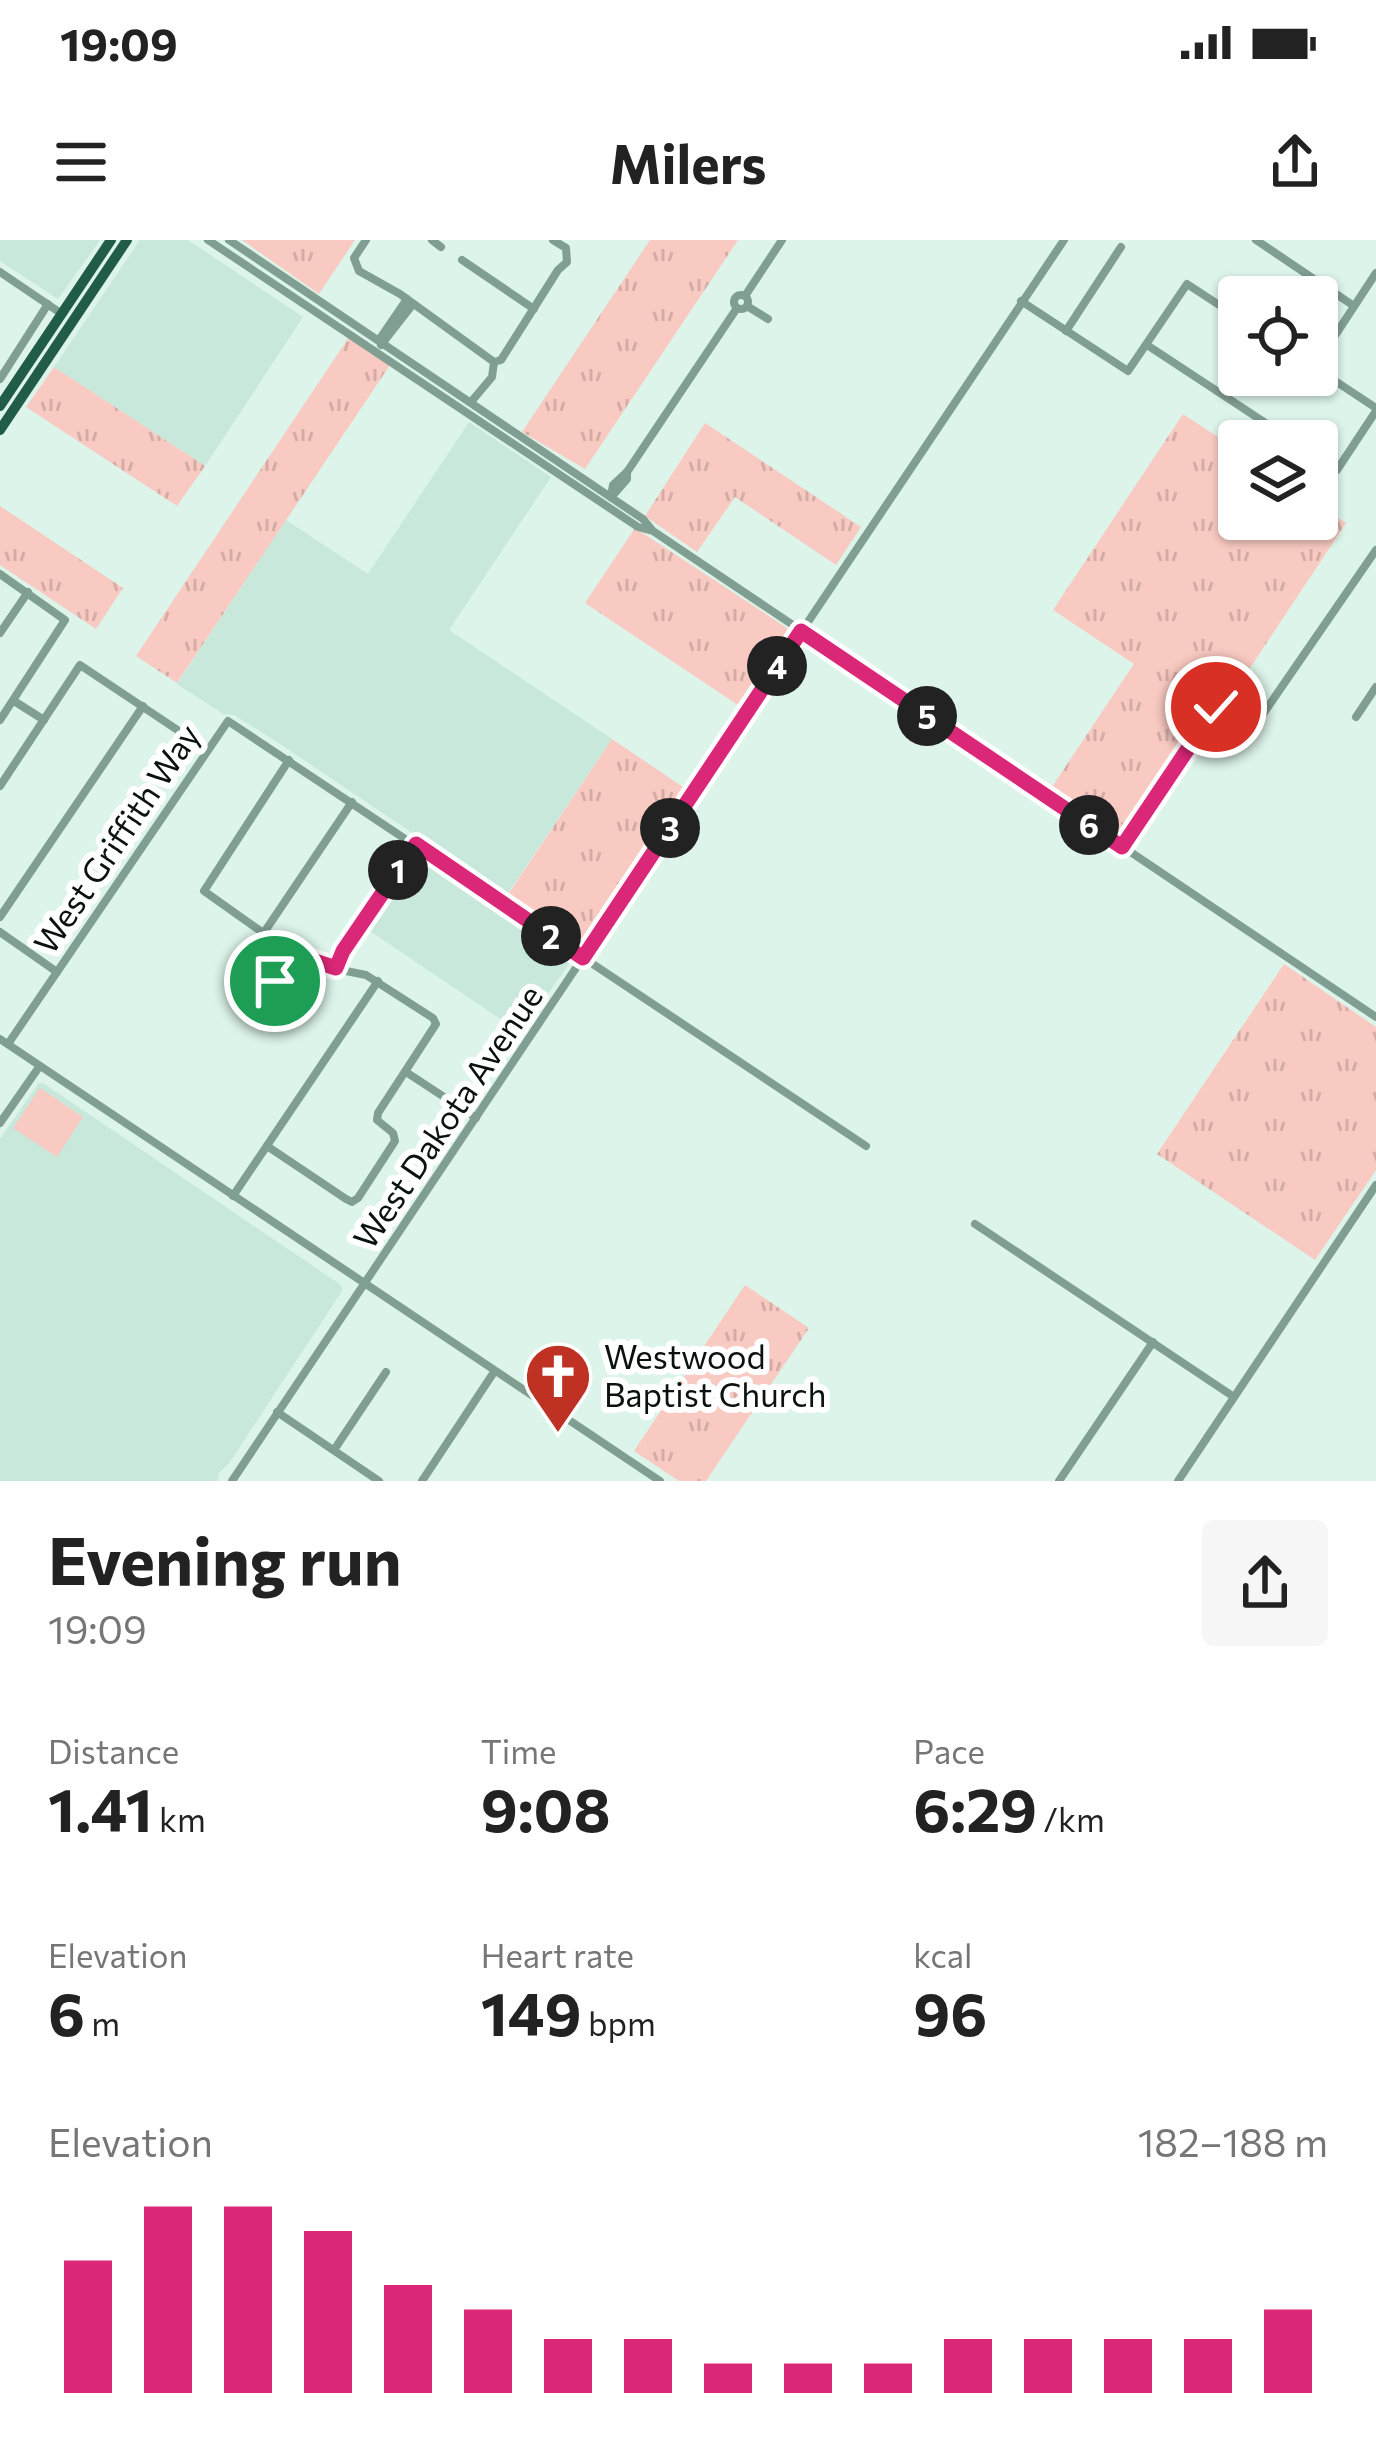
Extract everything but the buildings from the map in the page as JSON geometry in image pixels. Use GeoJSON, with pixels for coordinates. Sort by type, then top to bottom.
{"type":"FeatureCollection","features":[{"type":"Feature","properties":{"kind":"main road"},"geometry":{"type":"LineString","coordinates":[[0,406],[111,240]]}},
{"type":"Feature","properties":{"kind":"main road"},"geometry":{"type":"LineString","coordinates":[[0,430],[127,240]]}},
{"type":"Feature","properties":{"kind":"main road"},"geometry":{"type":"LineString","coordinates":[[41,369],[42,356],[62,326],[62,314]]}},
{"type":"Feature","properties":{"kind":"street"},"geometry":{"type":"LineString","coordinates":[[208,240],[610,497],[653,531]]}},
{"type":"Feature","properties":{"kind":"street"},"geometry":{"type":"LineString","coordinates":[[229,240],[471,402],[487,420],[555,471],[653,531],[1376,1017]]}},
{"type":"Feature","properties":{"kind":"street"},"geometry":{"type":"LineString","coordinates":[[366,240],[356,253],[355,268],[494,362]]}},
{"type":"Feature","properties":{"kind":"street"},"geometry":{"type":"LineString","coordinates":[[432,240],[442,247]]}},
{"type":"Feature","properties":{"kind":"street"},"geometry":{"type":"LineString","coordinates":[[494,362],[501,360],[569,256],[553,240]]}},
{"type":"Feature","properties":{"kind":"street"},"geometry":{"type":"LineString","coordinates":[[610,497],[782,240]]}},
{"type":"Feature","properties":{"kind":"street","name":"West Dakota Avenue"},"geometry":{"type":"LineString","coordinates":[[237,1479],[277,1412],[1064,240]]}},
{"type":"Feature","properties":{"kind":"street"},"geometry":{"type":"LineString","coordinates":[[1256,240],[1354,306]]}},
{"type":"Feature","properties":{"kind":"street"},"geometry":{"type":"LineString","coordinates":[[1066,331],[1121,247]]}},
{"type":"Feature","properties":{"kind":"street"},"geometry":{"type":"LineString","coordinates":[[462,260],[534,309]]}},
{"type":"Feature","properties":{"kind":"street"},"geometry":{"type":"LineString","coordinates":[[0,272],[62,314]]}},
{"type":"Feature","properties":{"kind":"street"},"geometry":{"type":"LineString","coordinates":[[1338,332],[1376,273]]}},
{"type":"Feature","properties":{"kind":"street"},"geometry":{"type":"LineString","coordinates":[[1022,301],[1128,371],[1187,284],[1218,304]]}},
{"type":"Feature","properties":{"kind":"street"},"geometry":{"type":"LineString","coordinates":[[332,321],[343,323],[375,345],[382,342],[410,301]]}},
{"type":"Feature","properties":{"kind":"street"},"geometry":{"type":"LineString","coordinates":[[0,379],[48,304]]}},
{"type":"Feature","properties":{"kind":"street"},"geometry":{"type":"LineString","coordinates":[[743,304],[768,319]]}},
{"type":"Feature","properties":{"kind":"street"},"geometry":{"type":"LineString","coordinates":[[1148,345],[1261,420]]}},
{"type":"Feature","properties":{"kind":"street"},"geometry":{"type":"LineString","coordinates":[[471,402],[491,377],[494,362]]}},
{"type":"Feature","properties":{"kind":"street"},"geometry":{"type":"LineString","coordinates":[[1338,381],[1376,409],[1338,468]]}},
{"type":"Feature","properties":{"kind":"street"},"geometry":{"type":"LineString","coordinates":[[555,471],[602,498],[610,497]]}},
{"type":"Feature","properties":{"kind":"street"},"geometry":{"type":"LineString","coordinates":[[1122,847],[1216,707],[1252,730],[1376,550]]}},
{"type":"Feature","properties":{"kind":"street"},"geometry":{"type":"LineString","coordinates":[[0,574],[65,620],[0,720]]}},
{"type":"Feature","properties":{"kind":"street"},"geometry":{"type":"LineString","coordinates":[[0,633],[28,592]]}},
{"type":"Feature","properties":{"kind":"street"},"geometry":{"type":"LineString","coordinates":[[0,786],[80,665],[206,749]]}},
{"type":"Feature","properties":{"kind":"street"},"geometry":{"type":"LineString","coordinates":[[1356,716],[1376,687]]}},
{"type":"Feature","properties":{"kind":"street"},"geometry":{"type":"LineString","coordinates":[[14,701],[44,721]]}},
{"type":"Feature","properties":{"kind":"street"},"geometry":{"type":"LineString","coordinates":[[0,917],[143,706]]}},
{"type":"Feature","properties":{"kind":"street","name":"West Griffith Way"},"geometry":{"type":"LineString","coordinates":[[4,1042],[228,721],[289,760]]}},
{"type":"Feature","properties":{"kind":"street"},"geometry":{"type":"LineString","coordinates":[[267,1146],[352,1202],[395,1142],[393,1133],[380,1125],[378,1113],[436,1024],[378,981],[293,954],[203,892],[289,760],[866,1146]]}},
{"type":"Feature","properties":{"kind":"street"},"geometry":{"type":"LineString","coordinates":[[262,934],[352,802]]}},
{"type":"Feature","properties":{"kind":"street"},"geometry":{"type":"LineString","coordinates":[[336,968],[416,844]]}},
{"type":"Feature","properties":{"kind":"street"},"geometry":{"type":"LineString","coordinates":[[0,932],[57,972]]}},
{"type":"Feature","properties":{"kind":"street"},"geometry":{"type":"LineString","coordinates":[[275,981],[293,954]]}},
{"type":"Feature","properties":{"kind":"street"},"geometry":{"type":"LineString","coordinates":[[232,1196],[378,981]]}},
{"type":"Feature","properties":{"kind":"street"},"geometry":{"type":"LineString","coordinates":[[4,1042],[660,1481]]}},
{"type":"Feature","properties":{"kind":"street"},"geometry":{"type":"LineString","coordinates":[[0,1124],[39,1067]]}},
{"type":"Feature","properties":{"kind":"street"},"geometry":{"type":"LineString","coordinates":[[406,1072],[476,1118]]}},
{"type":"Feature","properties":{"kind":"street"},"geometry":{"type":"LineString","coordinates":[[1178,1481],[1376,1185]]}},
{"type":"Feature","properties":{"kind":"street"},"geometry":{"type":"LineString","coordinates":[[975,1224],[1234,1397]]}},
{"type":"Feature","properties":{"kind":"street"},"geometry":{"type":"LineString","coordinates":[[1059,1481],[1153,1342]]}},
{"type":"Feature","properties":{"kind":"street"},"geometry":{"type":"LineString","coordinates":[[334,1450],[386,1372]]}},
{"type":"Feature","properties":{"kind":"street"},"geometry":{"type":"LineString","coordinates":[[422,1481],[494,1372]]}},
{"type":"Feature","properties":{"kind":"street"},"geometry":{"type":"LineString","coordinates":[[277,1412],[379,1481]]}},
{"type":"Feature","properties":{"kind":"shaded area"},"geometry":{"type":"Polygon","coordinates":[[[0,240],[100,240],[58,299],[0,261],[0,240]]]}},
{"type":"Feature","properties":{"kind":"shaded area"},"geometry":{"type":"Polygon","coordinates":[[[140,240],[188,240],[303,317],[205,466],[54,367],[140,240]]]}},
{"type":"Feature","properties":{"kind":"shaded area"},"geometry":{"type":"Polygon","coordinates":[[[469,422],[551,477],[449,630],[612,739],[506,896],[277,742],[177,684],[286,520],[368,574],[469,422]]]}},
{"type":"Feature","properties":{"kind":"shaded area"},"geometry":{"type":"Polygon","coordinates":[[[417,855],[568,956],[570,962],[521,1033],[367,929],[417,855]]]}},
{"type":"Feature","properties":{"kind":"shaded area"},"geometry":{"type":"Polygon","coordinates":[[[43,1083],[341,1285],[342,1291],[218,1481],[0,1481],[0,1139],[43,1083]]]}},
{"type":"Feature","properties":{"kind":"green space"},"geometry":{"type":"Polygon","coordinates":[[[242,240],[355,240],[319,294],[242,240]]]}},
{"type":"Feature","properties":{"kind":"green space"},"geometry":{"type":"Polygon","coordinates":[[[650,240],[738,240],[585,469],[522,432],[650,240]]]}},
{"type":"Feature","properties":{"kind":"green space"},"geometry":{"type":"Polygon","coordinates":[[[349,337],[390,365],[177,683],[136,656],[349,337]]]}},
{"type":"Feature","properties":{"kind":"green space"},"geometry":{"type":"Polygon","coordinates":[[[54,367],[205,466],[177,506],[26,407],[54,367]]]}},
{"type":"Feature","properties":{"kind":"green space"},"geometry":{"type":"Polygon","coordinates":[[[1183,414],[1218,437],[1218,540],[1335,540],[1238,686],[1263,704],[1250,724],[1214,701],[1122,838],[1050,790],[1134,664],[1053,610],[1183,414]]]}},
{"type":"Feature","properties":{"kind":"green space"},"geometry":{"type":"Polygon","coordinates":[[[705,423],[861,527],[836,565],[735,497],[697,552],[645,516],[705,423]]]}},
{"type":"Feature","properties":{"kind":"green space"},"geometry":{"type":"Polygon","coordinates":[[[0,506],[123,588],[96,629],[0,565],[0,506]]]}},
{"type":"Feature","properties":{"kind":"green space"},"geometry":{"type":"Polygon","coordinates":[[[635,528],[787,628],[788,641],[741,707],[585,603],[635,528]]]}},
{"type":"Feature","properties":{"kind":"green space"},"geometry":{"type":"Polygon","coordinates":[[[612,739],[686,789],[587,940],[577,943],[507,896],[612,739]]]}},
{"type":"Feature","properties":{"kind":"green space"},"geometry":{"type":"Polygon","coordinates":[[[1284,964],[1376,1027],[1376,1170],[1315,1260],[1157,1154],[1284,964]]]}},
{"type":"Feature","properties":{"kind":"green space"},"geometry":{"type":"Polygon","coordinates":[[[40,1088],[83,1117],[57,1157],[13,1128],[40,1088]]]}},
{"type":"Feature","properties":{"kind":"green space"},"geometry":{"type":"Polygon","coordinates":[[[745,1285],[809,1328],[706,1481],[679,1481],[634,1451],[745,1285]]]}},
{"type":"Feature","properties":{"kind":"place","name":"Westwood Baptist Church"},"geometry":{"type":"Point","coordinates":[558,1435]}},
{"type":"Feature","properties":{"kind":"route"},"geometry":{"type":"LineString","coordinates":[[275,981],[293,954],[336,968],[416,844],[583,958],[801,631],[1122,847],[1216,707]]}}]}
